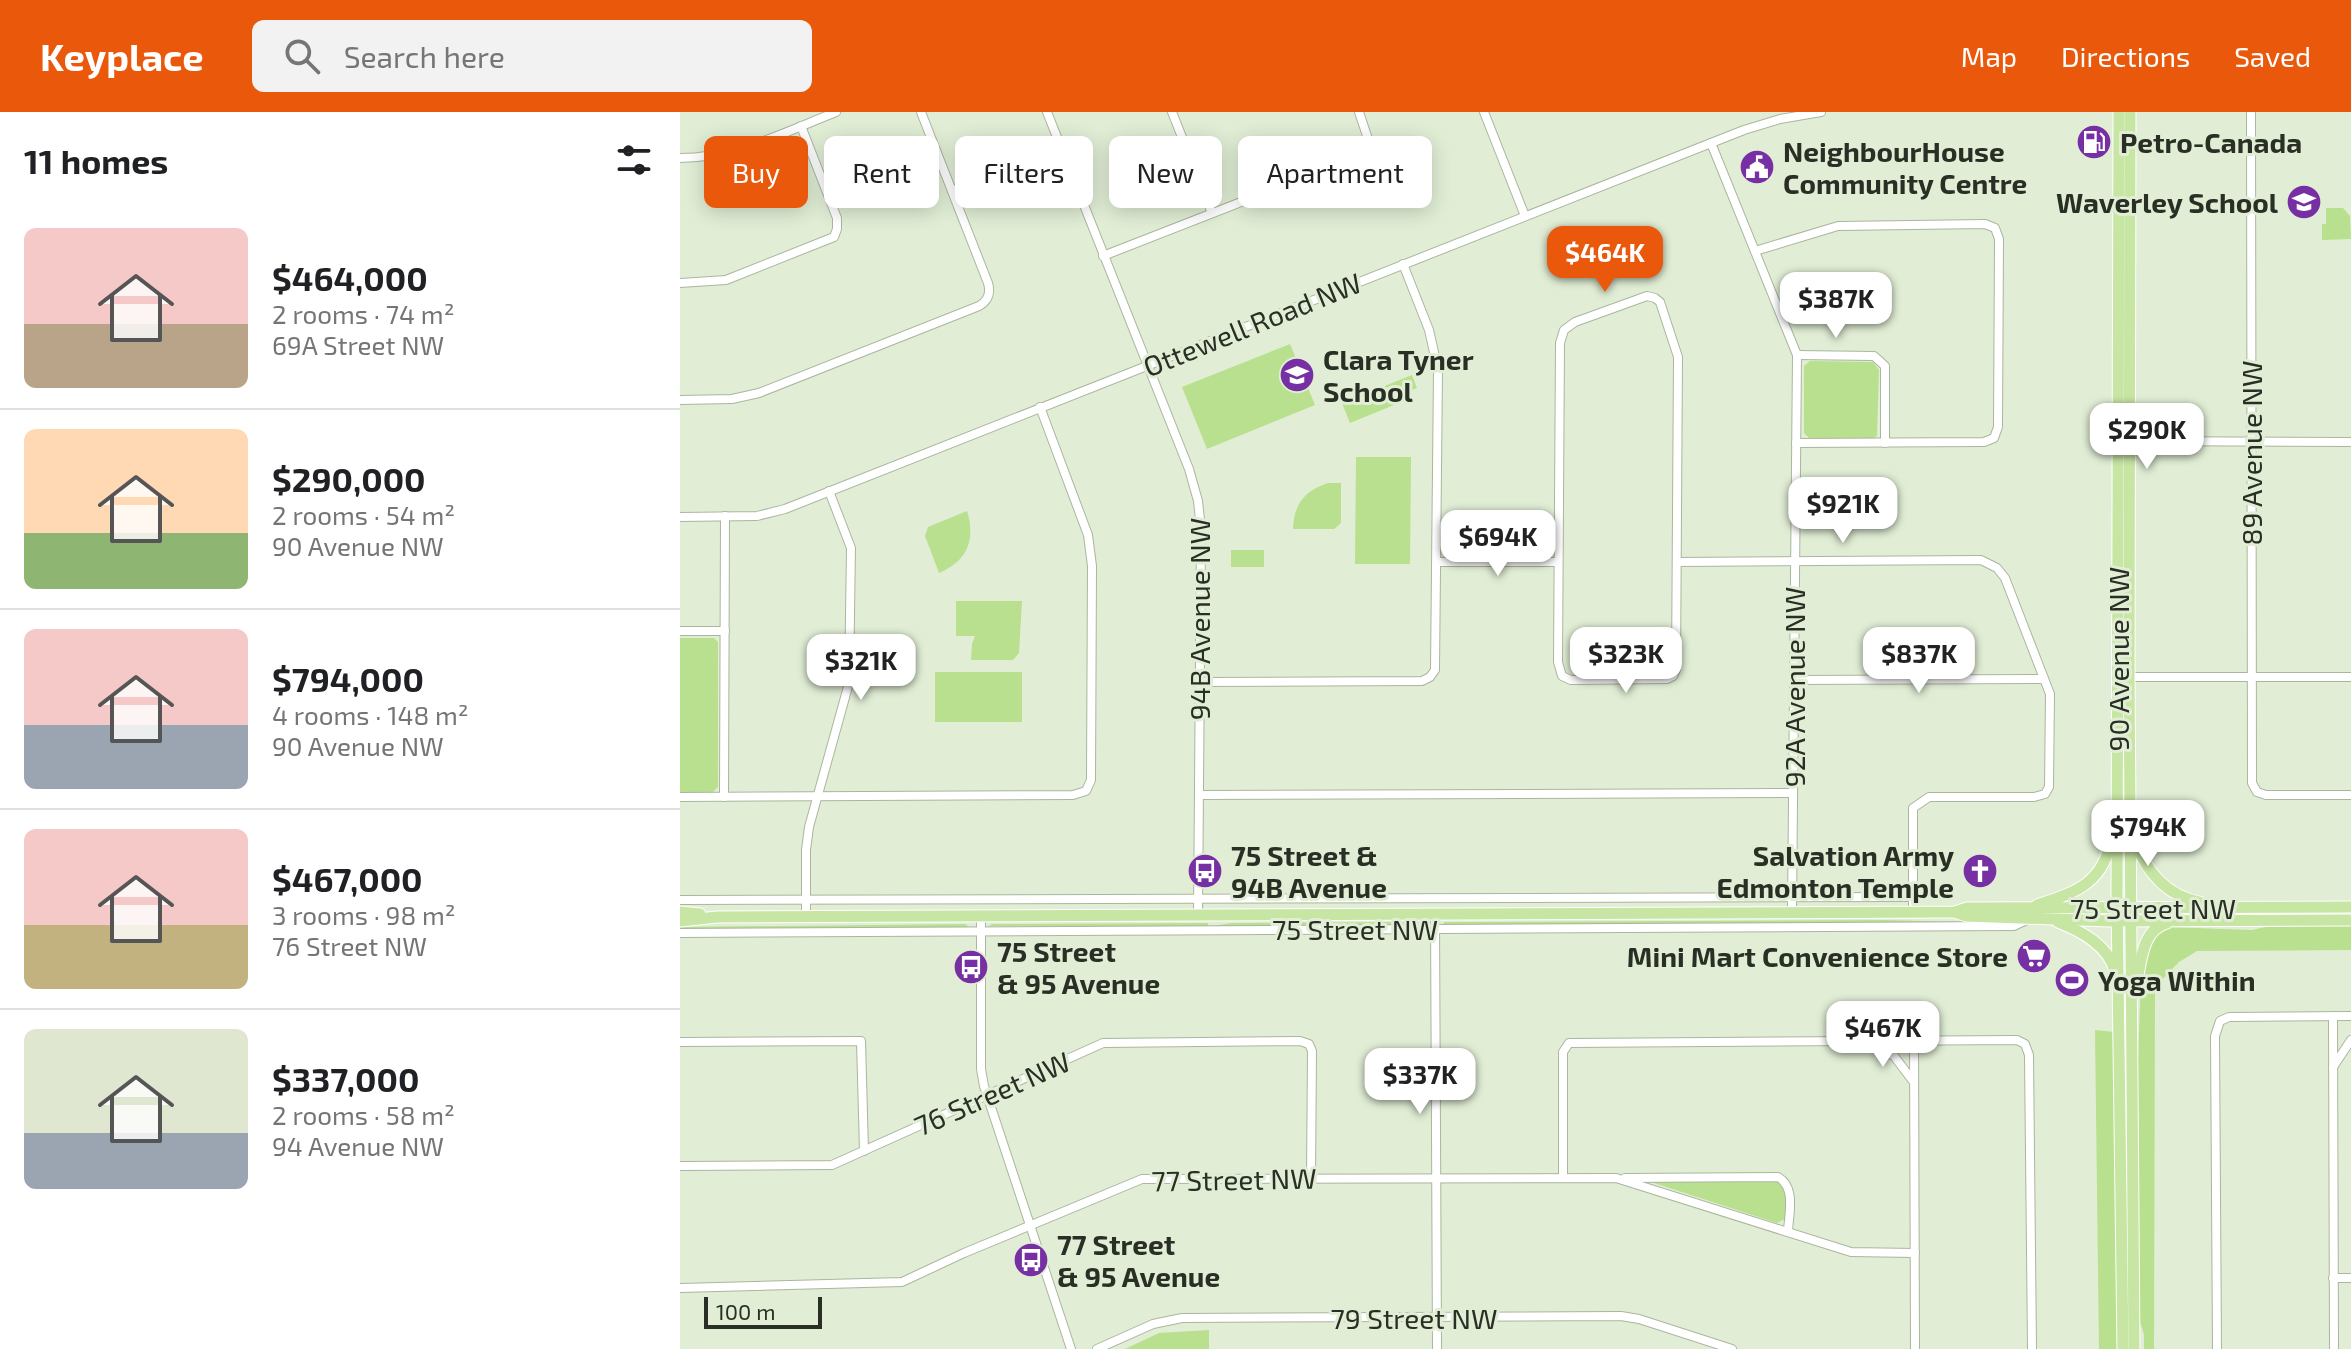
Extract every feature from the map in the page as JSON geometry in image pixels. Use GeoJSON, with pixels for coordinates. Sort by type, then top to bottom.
{"type":"FeatureCollection","features":[{"type":"Feature","properties":{"kind":"main road","name":"90 Avenue NW"},"geometry":{"type":"LineString","coordinates":[[2119,112],[2134,1349]]}},
{"type":"Feature","properties":{"kind":"main road","name":"90 Avenue NW"},"geometry":{"type":"LineString","coordinates":[[2124,441],[2130,112]]}},
{"type":"Feature","properties":{"kind":"main road","name":"90 Avenue NW"},"geometry":{"type":"LineString","coordinates":[[2123,1349],[2117,908],[2118,795],[2124,677]]}},
{"type":"Feature","properties":{"kind":"main road"},"geometry":{"type":"LineString","coordinates":[[2028,913],[2080,890],[2099,871],[2110,846],[2118,795]]}},
{"type":"Feature","properties":{"kind":"main road"},"geometry":{"type":"LineString","coordinates":[[2130,829],[2142,860],[2167,889],[2190,900],[2226,907]]}},
{"type":"Feature","properties":{"kind":"main road","name":"75 Street NW"},"geometry":{"type":"LineString","coordinates":[[680,921],[717,917],[1955,912],[1967,908],[2028,913],[2117,908],[2351,907]]}},
{"type":"Feature","properties":{"kind":"main road","name":"75 Street NW"},"geometry":{"type":"LineString","coordinates":[[680,912],[717,917]]}},
{"type":"Feature","properties":{"kind":"main road","name":"75 Street NW"},"geometry":{"type":"LineString","coordinates":[[2028,913],[2051,919],[2117,921],[2351,920]]}},
{"type":"Feature","properties":{"kind":"main road"},"geometry":{"type":"LineString","coordinates":[[2051,919],[2098,944],[2114,967],[2119,988]]}},
{"type":"Feature","properties":{"kind":"main road"},"geometry":{"type":"LineString","coordinates":[[2132,1002],[2149,936],[2160,925],[2174,921]]}},
{"type":"Feature","properties":{"kind":"street"},"geometry":{"type":"LineString","coordinates":[[680,158],[729,154],[836,112]]}},
{"type":"Feature","properties":{"kind":"street"},"geometry":{"type":"LineString","coordinates":[[680,400],[732,399],[759,393],[979,306],[988,297],[988,283],[921,112]]}},
{"type":"Feature","properties":{"kind":"street","name":"94B Avenue NW"},"geometry":{"type":"LineString","coordinates":[[1047,112],[1056,136]]}},
{"type":"Feature","properties":{"kind":"street"},"geometry":{"type":"LineString","coordinates":[[1172,112],[1212,213]]}},
{"type":"Feature","properties":{"kind":"street"},"geometry":{"type":"LineString","coordinates":[[1103,256],[1359,156],[1368,146],[1369,136],[1359,112]]}},
{"type":"Feature","properties":{"kind":"street"},"geometry":{"type":"LineString","coordinates":[[1484,112],[1525,216]]}},
{"type":"Feature","properties":{"kind":"street","name":"Ottewell Road NW"},"geometry":{"type":"LineString","coordinates":[[680,517],[757,516],[785,509],[1711,143],[1768,122],[1821,112]]}},
{"type":"Feature","properties":{"kind":"street","name":"89 Avenue NW"},"geometry":{"type":"LineString","coordinates":[[2251,112],[2252,783],[2257,792],[2266,795],[2351,795]]}},
{"type":"Feature","properties":{"kind":"street"},"geometry":{"type":"LineString","coordinates":[[680,283],[726,280],[831,239],[837,229],[837,218],[801,126]]}},
{"type":"Feature","properties":{"kind":"street","name":"92A Avenue NW"},"geometry":{"type":"LineString","coordinates":[[1711,143],[1797,355],[1792,911]]}},
{"type":"Feature","properties":{"kind":"street","name":"94B Avenue NW"},"geometry":{"type":"LineString","coordinates":[[1084,208],[1189,469],[1198,501],[1201,529],[1198,915]]}},
{"type":"Feature","properties":{"kind":"street"},"geometry":{"type":"LineString","coordinates":[[1755,251],[1838,226],[1985,224],[1995,228],[1999,239],[1998,427],[1994,438],[1984,442],[1796,443]]}},
{"type":"Feature","properties":{"kind":"street"},"geometry":{"type":"LineString","coordinates":[[1201,682],[1422,681],[1433,674],[1436,661],[1438,370],[1429,330],[1403,264]]}},
{"type":"Feature","properties":{"kind":"street"},"geometry":{"type":"LineString","coordinates":[[1647,296],[1660,302],[1678,357],[1677,562],[1676,669],[1673,676],[1667,679],[1571,680],[1562,676],[1558,662],[1560,343],[1564,330],[1575,322],[1647,296]]}},
{"type":"Feature","properties":{"kind":"street"},"geometry":{"type":"LineString","coordinates":[[1797,355],[1874,356],[1881,360],[1885,366],[1885,443]]}},
{"type":"Feature","properties":{"kind":"street"},"geometry":{"type":"LineString","coordinates":[[680,797],[1073,795],[1086,791],[1091,780],[1092,566],[1088,535],[1040,407]]}},
{"type":"Feature","properties":{"kind":"street"},"geometry":{"type":"LineString","coordinates":[[2124,441],[2351,442]]}},
{"type":"Feature","properties":{"kind":"street"},"geometry":{"type":"LineString","coordinates":[[806,917],[806,850],[816,797],[849,676],[851,548],[829,491]]}},
{"type":"Feature","properties":{"kind":"street"},"geometry":{"type":"LineString","coordinates":[[724,797],[725,516]]}},
{"type":"Feature","properties":{"kind":"street"},"geometry":{"type":"LineString","coordinates":[[1677,562],[1981,560],[1997,568],[2005,578],[2050,694],[2050,779],[2045,794],[2034,797],[1929,797],[1913,808],[1913,912]]}},
{"type":"Feature","properties":{"kind":"street"},"geometry":{"type":"LineString","coordinates":[[1437,562],[1558,562]]}},
{"type":"Feature","properties":{"kind":"street"},"geometry":{"type":"LineString","coordinates":[[680,631],[725,631]]}},
{"type":"Feature","properties":{"kind":"street"},"geometry":{"type":"LineString","coordinates":[[2124,677],[2351,677]]}},
{"type":"Feature","properties":{"kind":"street"},"geometry":{"type":"LineString","coordinates":[[1794,680],[2044,679]]}},
{"type":"Feature","properties":{"kind":"street"},"geometry":{"type":"LineString","coordinates":[[1199,795],[1793,793]]}},
{"type":"Feature","properties":{"kind":"street","name":"75 Street NW"},"geometry":{"type":"LineString","coordinates":[[680,900],[1913,897]]}},
{"type":"Feature","properties":{"kind":"street","name":"75 Street NW"},"geometry":{"type":"LineString","coordinates":[[680,933],[2014,926],[2028,913]]}},
{"type":"Feature","properties":{"kind":"street"},"geometry":{"type":"LineString","coordinates":[[1435,914],[1437,1349]]}},
{"type":"Feature","properties":{"kind":"street"},"geometry":{"type":"LineString","coordinates":[[981,916],[981,1069],[1071,1349]]}},
{"type":"Feature","properties":{"kind":"street"},"geometry":{"type":"LineString","coordinates":[[2333,1016],[2334,1349]]}},
{"type":"Feature","properties":{"kind":"street"},"geometry":{"type":"LineString","coordinates":[[2217,1349],[2215,1036],[2220,1021],[2229,1017],[2351,1016]]}},
{"type":"Feature","properties":{"kind":"street"},"geometry":{"type":"LineString","coordinates":[[1867,1040],[1894,1056],[1914,1082]]}},
{"type":"Feature","properties":{"kind":"street"},"geometry":{"type":"LineString","coordinates":[[1914,1040],[1915,1349]]}},
{"type":"Feature","properties":{"kind":"street"},"geometry":{"type":"LineString","coordinates":[[1563,1178],[1563,1052],[1569,1043],[2017,1040],[2025,1044],[2029,1055],[2032,1349]]}},
{"type":"Feature","properties":{"kind":"street"},"geometry":{"type":"LineString","coordinates":[[2333,1067],[2351,1040]]}},
{"type":"Feature","properties":{"kind":"street"},"geometry":{"type":"LineString","coordinates":[[680,1042],[861,1041],[864,1151]]}},
{"type":"Feature","properties":{"kind":"street","name":"76 Street NW"},"geometry":{"type":"LineString","coordinates":[[680,1166],[832,1165],[1103,1043],[1300,1041],[1309,1044],[1312,1051],[1311,1178]]}},
{"type":"Feature","properties":{"kind":"street","name":"77 Street NW"},"geometry":{"type":"LineString","coordinates":[[680,1288],[902,1282],[1142,1179],[1778,1177],[1785,1181],[1790,1192],[1788,1231]]}},
{"type":"Feature","properties":{"kind":"street","name":"77 Street NW"},"geometry":{"type":"LineString","coordinates":[[1616,1178],[1851,1252],[1915,1253]]}},
{"type":"Feature","properties":{"kind":"street"},"geometry":{"type":"LineString","coordinates":[[2333,1278],[2351,1278]]}},
{"type":"Feature","properties":{"kind":"street","name":"79 Street NW"},"geometry":{"type":"LineString","coordinates":[[1097,1349],[1153,1324],[1182,1318],[1621,1316],[1639,1319],[1696,1343],[1732,1349]]}},
{"type":"Feature","properties":{"kind":"green space"},"geometry":{"type":"Polygon","coordinates":[[[2326,208],[2343,208],[2350,216],[2351,239],[2322,240],[2326,208]]]}},
{"type":"Feature","properties":{"kind":"green space"},"geometry":{"type":"Polygon","coordinates":[[[1290,344],[1315,405],[1207,449],[1182,387],[1290,344]]]}},
{"type":"Feature","properties":{"kind":"green space"},"geometry":{"type":"Polygon","coordinates":[[[1810,361],[1873,362],[1879,370],[1877,436],[1810,439],[1804,433],[1804,366],[1810,361]]]}},
{"type":"Feature","properties":{"kind":"green space"},"geometry":{"type":"Polygon","coordinates":[[[1412,375],[1417,388],[1392,398],[1394,405],[1350,423],[1342,403],[1412,375]]]}},
{"type":"Feature","properties":{"kind":"green space"},"geometry":{"type":"Polygon","coordinates":[[[1356,457],[1411,457],[1410,564],[1355,564],[1356,457]]]}},
{"type":"Feature","properties":{"kind":"green space"},"geometry":{"type":"Polygon","coordinates":[[[1328,483],[1341,483],[1341,523],[1334,529],[1293,529],[1302,500],[1328,483]]]}},
{"type":"Feature","properties":{"kind":"green space"},"geometry":{"type":"Polygon","coordinates":[[[967,511],[970,531],[967,548],[963,556],[939,573],[925,536],[928,527],[967,511]]]}},
{"type":"Feature","properties":{"kind":"green space"},"geometry":{"type":"Polygon","coordinates":[[[1231,550],[1264,550],[1264,567],[1231,567],[1231,550]]]}},
{"type":"Feature","properties":{"kind":"green space"},"geometry":{"type":"Polygon","coordinates":[[[956,601],[1022,601],[1019,653],[1013,660],[971,660],[975,636],[956,636],[956,601]]]}},
{"type":"Feature","properties":{"kind":"green space"},"geometry":{"type":"Polygon","coordinates":[[[680,638],[714,638],[718,642],[718,787],[713,792],[680,792],[680,638]]]}},
{"type":"Feature","properties":{"kind":"green space"},"geometry":{"type":"Polygon","coordinates":[[[935,672],[1022,672],[1022,722],[935,722],[935,672]]]}},
{"type":"Feature","properties":{"kind":"green space"},"geometry":{"type":"Polygon","coordinates":[[[1419,922],[1422,925],[1213,926],[1232,923],[1419,922]]]}},
{"type":"Feature","properties":{"kind":"green space"},"geometry":{"type":"Polygon","coordinates":[[[1444,922],[1967,922],[1443,925],[1444,922]]]}},
{"type":"Feature","properties":{"kind":"green space"},"geometry":{"type":"Polygon","coordinates":[[[1208,923],[1208,926],[989,926],[992,924],[1208,923]]]}},
{"type":"Feature","properties":{"kind":"green space"},"geometry":{"type":"Polygon","coordinates":[[[2351,925],[2351,950],[2197,951],[2179,962],[2155,987],[2154,1349],[2144,1349],[2144,1334],[2138,1316],[2136,1111],[2141,978],[2149,940],[2166,927],[2252,930],[2351,925]]]}},
{"type":"Feature","properties":{"kind":"green space"},"geometry":{"type":"Polygon","coordinates":[[[968,926],[964,928],[680,929],[680,927],[968,926]]]}},
{"type":"Feature","properties":{"kind":"green space"},"geometry":{"type":"Polygon","coordinates":[[[2095,1030],[2114,1032],[2117,1349],[2099,1349],[2095,1030]]]}},
{"type":"Feature","properties":{"kind":"green space"},"geometry":{"type":"Polygon","coordinates":[[[1654,1180],[1779,1181],[1785,1187],[1785,1219],[1777,1223],[1654,1183],[1654,1180]]]}},
{"type":"Feature","properties":{"kind":"green space"},"geometry":{"type":"Polygon","coordinates":[[[1209,1330],[1209,1349],[1125,1349],[1159,1333],[1209,1330]]]}},
{"type":"Feature","properties":{"kind":"place","name":"Petro-Canada"},"geometry":{"type":"Point","coordinates":[2094,142]}},
{"type":"Feature","properties":{"kind":"place","name":"NeighbourHouse Community Centre"},"geometry":{"type":"Point","coordinates":[1757,167]}},
{"type":"Feature","properties":{"kind":"place","name":"Waverley School"},"geometry":{"type":"Point","coordinates":[2304,202]}},
{"type":"Feature","properties":{"kind":"place","name":"Clara Tyner School"},"geometry":{"type":"Point","coordinates":[1297,375]}},
{"type":"Feature","properties":{"kind":"place","name":"75 Street & 94B Avenue"},"geometry":{"type":"Point","coordinates":[1205,871]}},
{"type":"Feature","properties":{"kind":"place","name":"Salvation Army Edmonton Temple"},"geometry":{"type":"Point","coordinates":[1980,871]}},
{"type":"Feature","properties":{"kind":"place","name":"Mini Mart Convenience Store"},"geometry":{"type":"Point","coordinates":[2034,956]}},
{"type":"Feature","properties":{"kind":"place","name":"75 Street & 95 Avenue"},"geometry":{"type":"Point","coordinates":[971,967]}},
{"type":"Feature","properties":{"kind":"place","name":"Yoga Within"},"geometry":{"type":"Point","coordinates":[2072,980]}},
{"type":"Feature","properties":{"kind":"place","name":"77 Street & 95 Avenue"},"geometry":{"type":"Point","coordinates":[1031,1260]}}]}
